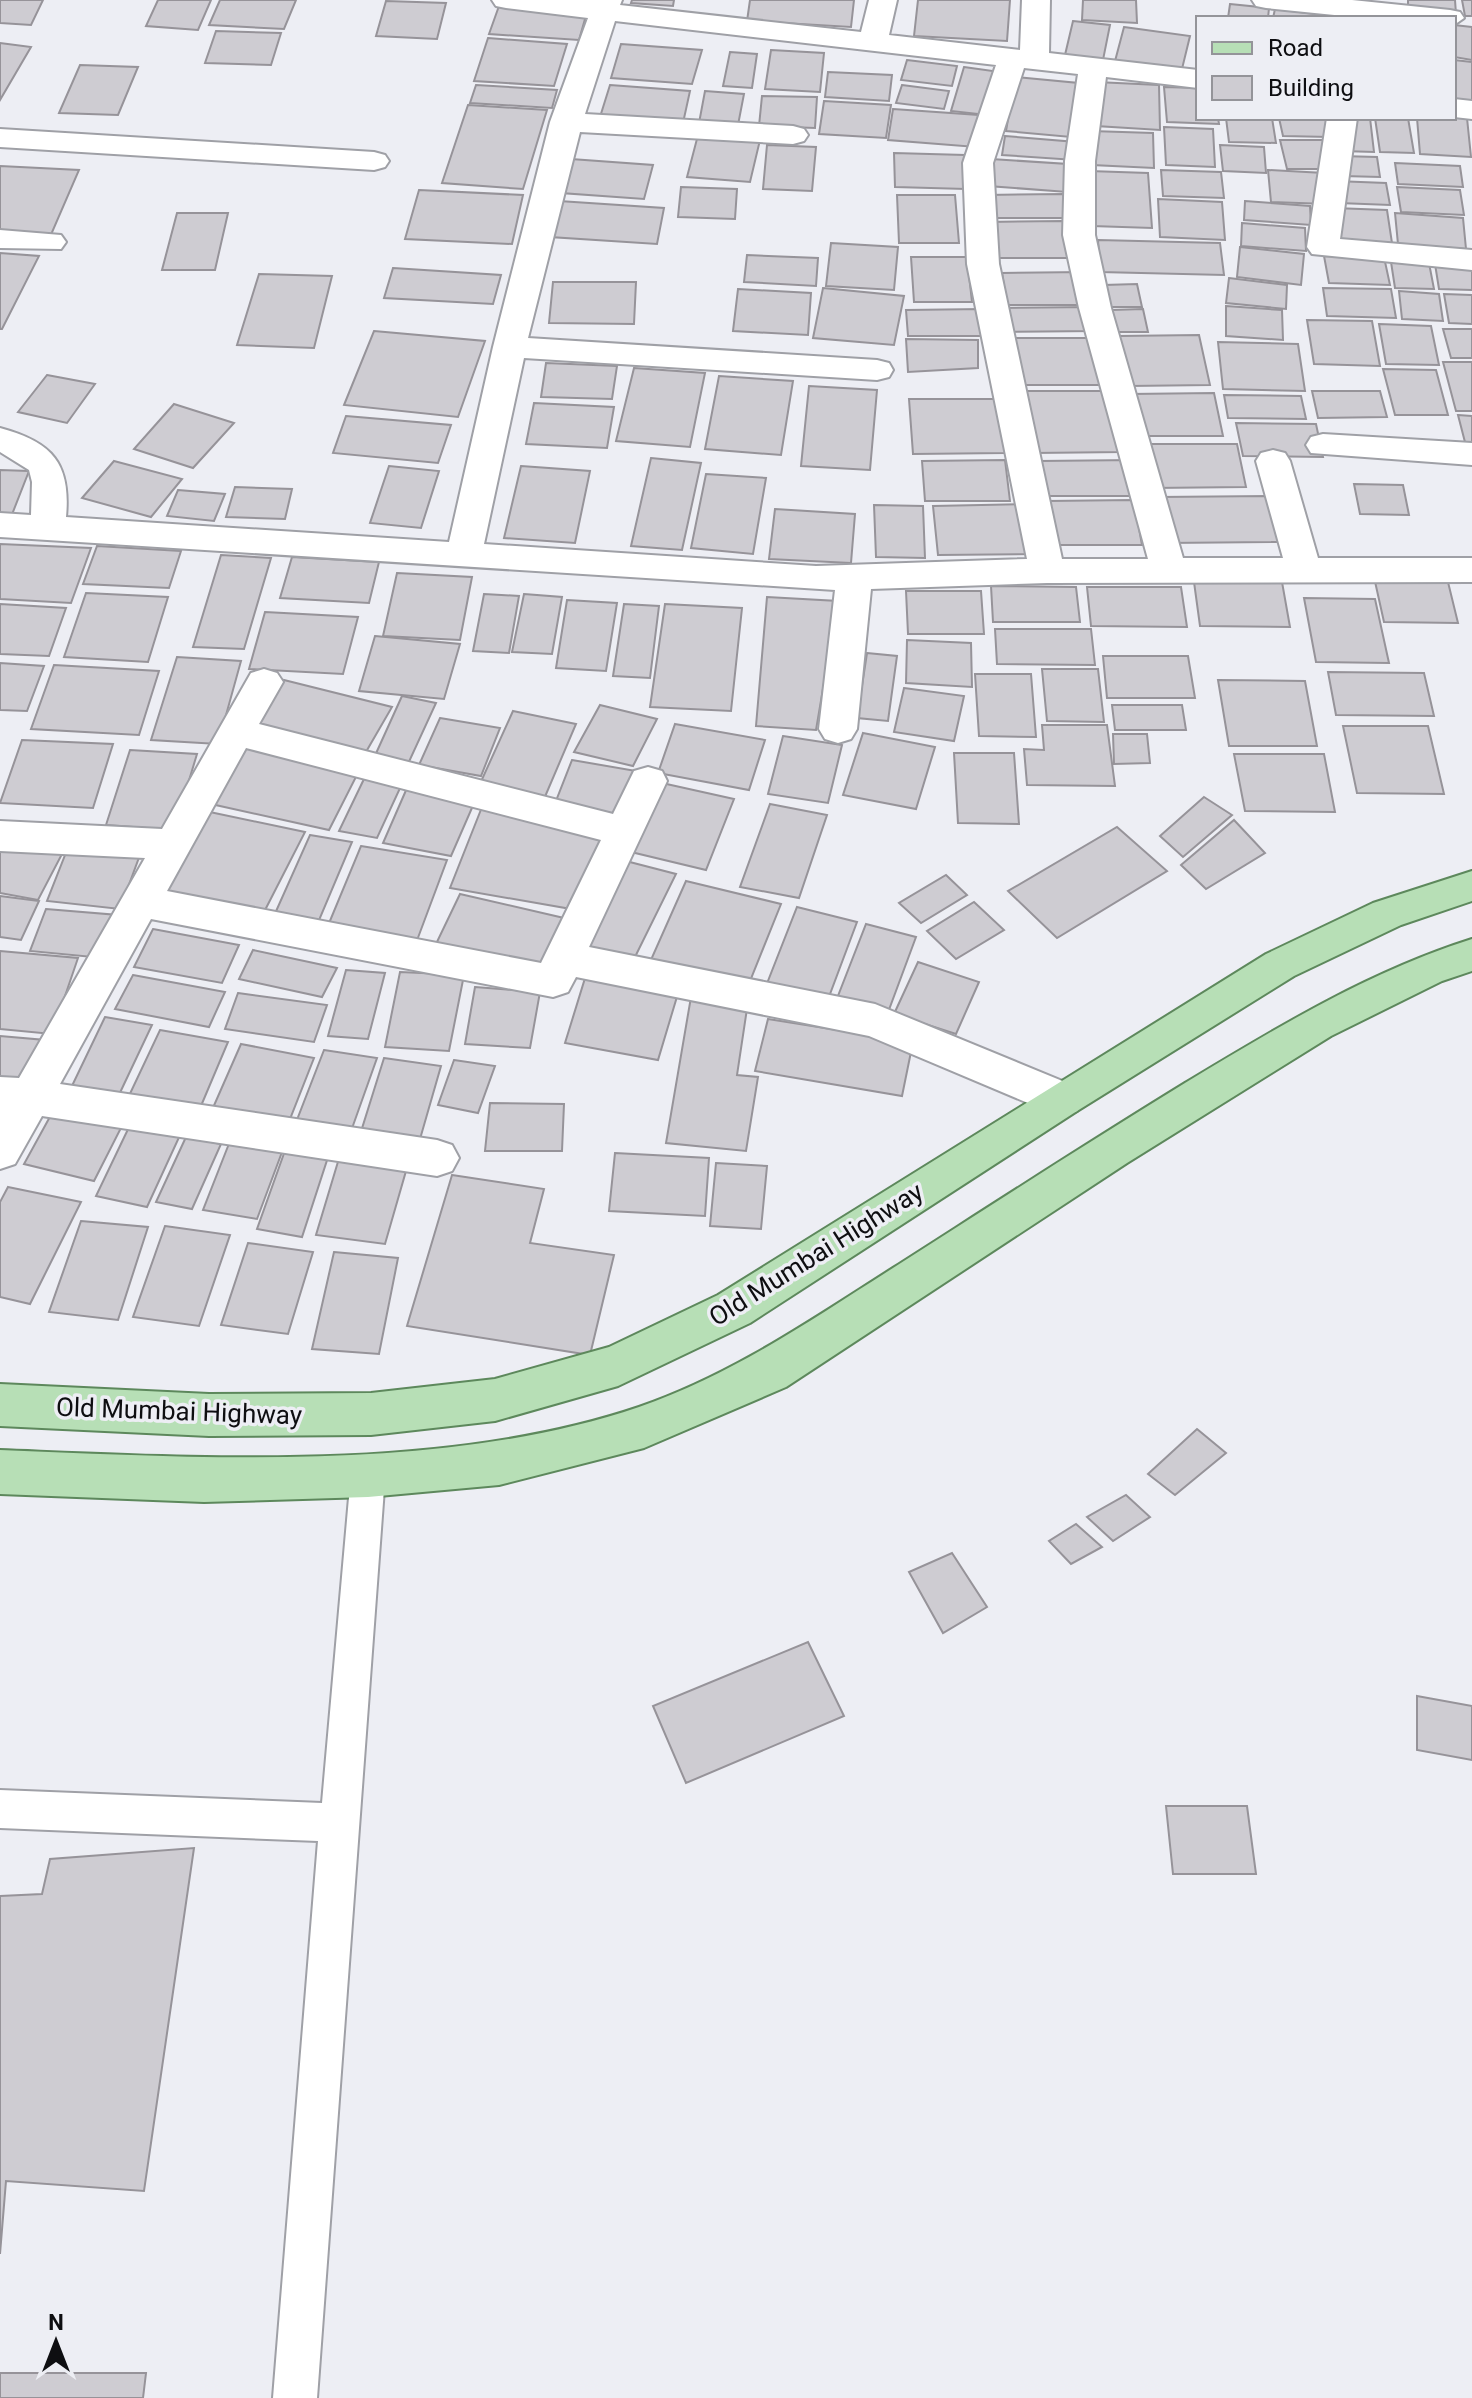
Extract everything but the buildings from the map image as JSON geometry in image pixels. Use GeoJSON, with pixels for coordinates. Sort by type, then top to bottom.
{"type":"FeatureCollection","features":[{"type":"Feature","properties":{"kind":"main road","name":"Old Mumbai Highway"},"geometry":{"type":"LineString","coordinates":[[0,1405],[209,1415],[371,1414],[495,1400],[618,1365],[734,1309],[1062,1099],[1280,965],[1387,914],[1472,886]]}},
{"type":"Feature","properties":{"kind":"main road"},"geometry":{"type":"LineString","coordinates":[[0,1472],[204,1480],[368,1475],[499,1463],[644,1427],[770,1372],[1112,1150],[1316,1024],[1428,969],[1472,955]]}},
{"type":"Feature","properties":{"kind":"street"},"geometry":{"type":"LineString","coordinates":[[506,0],[606,6],[873,42],[1196,79]]}},
{"type":"Feature","properties":{"kind":"street"},"geometry":{"type":"LineString","coordinates":[[873,42],[883,0]]}},
{"type":"Feature","properties":{"kind":"street"},"geometry":{"type":"LineString","coordinates":[[1036,0],[1023,59],[978,163],[983,264],[1047,571]]}},
{"type":"Feature","properties":{"kind":"street"},"geometry":{"type":"LineString","coordinates":[[1266,0],[1431,16]]}},
{"type":"Feature","properties":{"kind":"street"},"geometry":{"type":"LineString","coordinates":[[464,555],[509,347],[565,122],[606,6]]}},
{"type":"Feature","properties":{"kind":"street"},"geometry":{"type":"LineString","coordinates":[[1093,67],[1080,161],[1079,235],[1095,308],[1169,571]]}},
{"type":"Feature","properties":{"kind":"street"},"geometry":{"type":"LineString","coordinates":[[1342,120],[1338,170],[1333,177],[1323,247],[1472,260]]}},
{"type":"Feature","properties":{"kind":"street"},"geometry":{"type":"LineString","coordinates":[[565,122],[793,135]]}},
{"type":"Feature","properties":{"kind":"street"},"geometry":{"type":"LineString","coordinates":[[0,138],[374,161]]}},
{"type":"Feature","properties":{"kind":"street"},"geometry":{"type":"LineString","coordinates":[[0,239],[50,242]]}},
{"type":"Feature","properties":{"kind":"street"},"geometry":{"type":"LineString","coordinates":[[509,347],[877,370]]}},
{"type":"Feature","properties":{"kind":"street"},"geometry":{"type":"LineString","coordinates":[[0,439],[17,445],[45,464],[52,484],[47,528]]}},
{"type":"Feature","properties":{"kind":"street"},"geometry":{"type":"LineString","coordinates":[[1323,445],[1472,454]]}},
{"type":"Feature","properties":{"kind":"street"},"geometry":{"type":"LineString","coordinates":[[1273,461],[1304,571]]}},
{"type":"Feature","properties":{"kind":"street"},"geometry":{"type":"LineString","coordinates":[[0,525],[816,578],[1047,571],[1472,570]]}},
{"type":"Feature","properties":{"kind":"street"},"geometry":{"type":"LineString","coordinates":[[838,729],[854,576]]}},
{"type":"Feature","properties":{"kind":"street"},"geometry":{"type":"LineString","coordinates":[[0,1151],[16,1094],[140,901],[264,682]]}},
{"type":"Feature","properties":{"kind":"street"},"geometry":{"type":"LineString","coordinates":[[237,732],[624,831]]}},
{"type":"Feature","properties":{"kind":"street"},"geometry":{"type":"LineString","coordinates":[[140,901],[553,981],[648,781]]}},
{"type":"Feature","properties":{"kind":"street"},"geometry":{"type":"LineString","coordinates":[[0,836],[174,844]]}},
{"type":"Feature","properties":{"kind":"street"},"geometry":{"type":"LineString","coordinates":[[562,958],[875,1021],[1062,1099]]}},
{"type":"Feature","properties":{"kind":"street"},"geometry":{"type":"LineString","coordinates":[[16,1094],[437,1158]]}},
{"type":"Feature","properties":{"kind":"lane"},"geometry":{"type":"LineString","coordinates":[[295,2398],[368,1475]]}},
{"type":"Feature","properties":{"kind":"lane"},"geometry":{"type":"LineString","coordinates":[[0,1809],[339,1823]]}}]}
